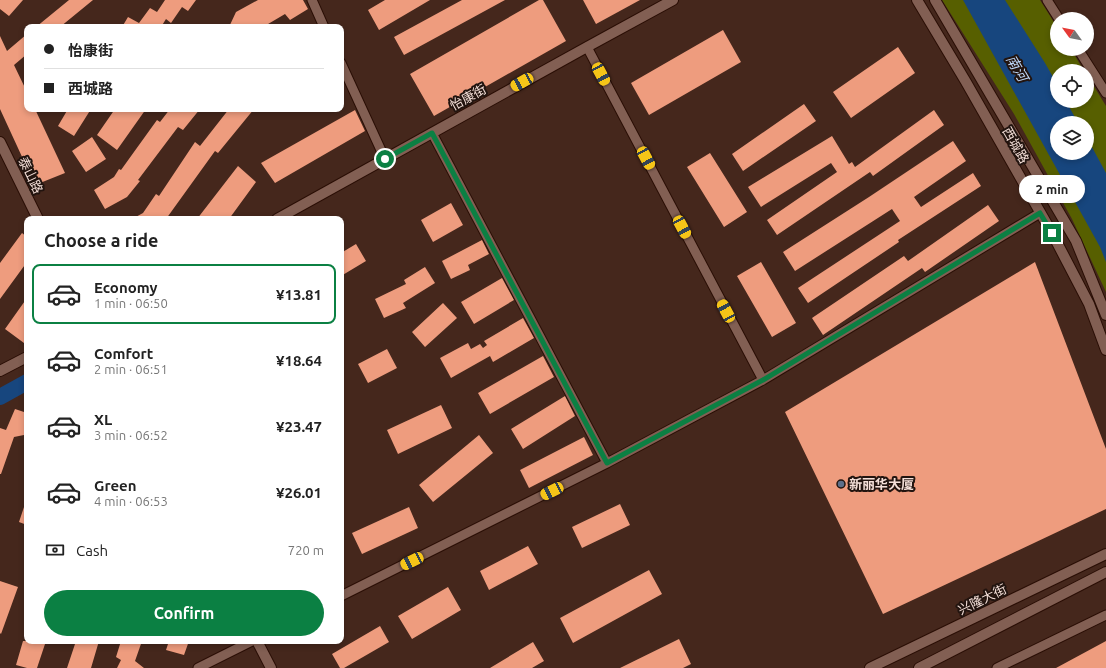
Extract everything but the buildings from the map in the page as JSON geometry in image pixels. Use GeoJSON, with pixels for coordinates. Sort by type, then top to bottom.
{"type":"FeatureCollection","features":[{"type":"Feature","properties":{"kind":"main road","name":"怡康街"},"geometry":{"type":"LineString","coordinates":[[282,216],[673,0]]}},
{"type":"Feature","properties":{"kind":"main road","name":"西城路"},"geometry":{"type":"LineString","coordinates":[[917,0],[966,82],[1040,213],[1089,304],[1106,350]]}},
{"type":"Feature","properties":{"kind":"main road","name":"西城路"},"geometry":{"type":"LineString","coordinates":[[935,0],[1076,241],[1106,315]]}},
{"type":"Feature","properties":{"kind":"main road","name":"泰山路"},"geometry":{"type":"LineString","coordinates":[[0,142],[37,216]]}},
{"type":"Feature","properties":{"kind":"main road"},"geometry":{"type":"LineString","coordinates":[[0,371],[24,359]]}},
{"type":"Feature","properties":{"kind":"main road","name":"兴隆大街"},"geometry":{"type":"LineString","coordinates":[[870,668],[1106,554]]}},
{"type":"Feature","properties":{"kind":"main road"},"geometry":{"type":"LineString","coordinates":[[919,668],[1106,572]]}},
{"type":"Feature","properties":{"kind":"main road"},"geometry":{"type":"LineString","coordinates":[[258,644],[270,668]]}},
{"type":"Feature","properties":{"kind":"street"},"geometry":{"type":"LineString","coordinates":[[312,0],[323,24]]}},
{"type":"Feature","properties":{"kind":"street"},"geometry":{"type":"LineString","coordinates":[[1047,0],[1055,12]]}},
{"type":"Feature","properties":{"kind":"street"},"geometry":{"type":"LineString","coordinates":[[586,47],[763,380]]}},
{"type":"Feature","properties":{"kind":"street"},"geometry":{"type":"LineString","coordinates":[[1082,56],[1106,93]]}},
{"type":"Feature","properties":{"kind":"street"},"geometry":{"type":"LineString","coordinates":[[344,70],[385,159]]}},
{"type":"Feature","properties":{"kind":"street"},"geometry":{"type":"LineString","coordinates":[[432,133],[607,463]]}},
{"type":"Feature","properties":{"kind":"street"},"geometry":{"type":"LineString","coordinates":[[344,594],[607,463],[763,380],[1040,213]]}},
{"type":"Feature","properties":{"kind":"street"},"geometry":{"type":"LineString","coordinates":[[997,668],[1106,614]]}},
{"type":"Feature","properties":{"kind":"street"},"geometry":{"type":"LineString","coordinates":[[198,668],[246,644]]}},
{"type":"Feature","properties":{"kind":"green space"},"geometry":{"type":"Polygon","coordinates":[[[942,0],[1040,0],[1050,16],[1050,56],[1075,56],[1080,64],[1050,64],[1050,108],[1094,108],[1094,86],[1106,106],[1106,292],[1072,219],[1014,114],[942,0]]]}},
{"type":"Feature","properties":{"kind":"water","name":"南河"},"geometry":{"type":"Polygon","coordinates":[[[963,0],[1005,0],[1050,72],[1050,108],[1070,108],[1074,116],[1050,116],[1050,157],[963,0]]]}},
{"type":"Feature","properties":{"kind":"water"},"geometry":{"type":"Polygon","coordinates":[[[1094,151],[1106,173],[1106,262],[1100,247],[1052,160],[1094,160],[1094,151]]]}},
{"type":"Feature","properties":{"kind":"waterway"},"geometry":{"type":"LineString","coordinates":[[0,397],[24,384]]}},
{"type":"Feature","properties":{"kind":"place","name":"新丽华大厦"},"geometry":{"type":"Point","coordinates":[841,484]}},
{"type":"Feature","properties":{"kind":"route"},"geometry":{"type":"LineString","coordinates":[[385,159],[432,133],[607,463],[763,380],[1040,213],[1052,233]]}}]}
